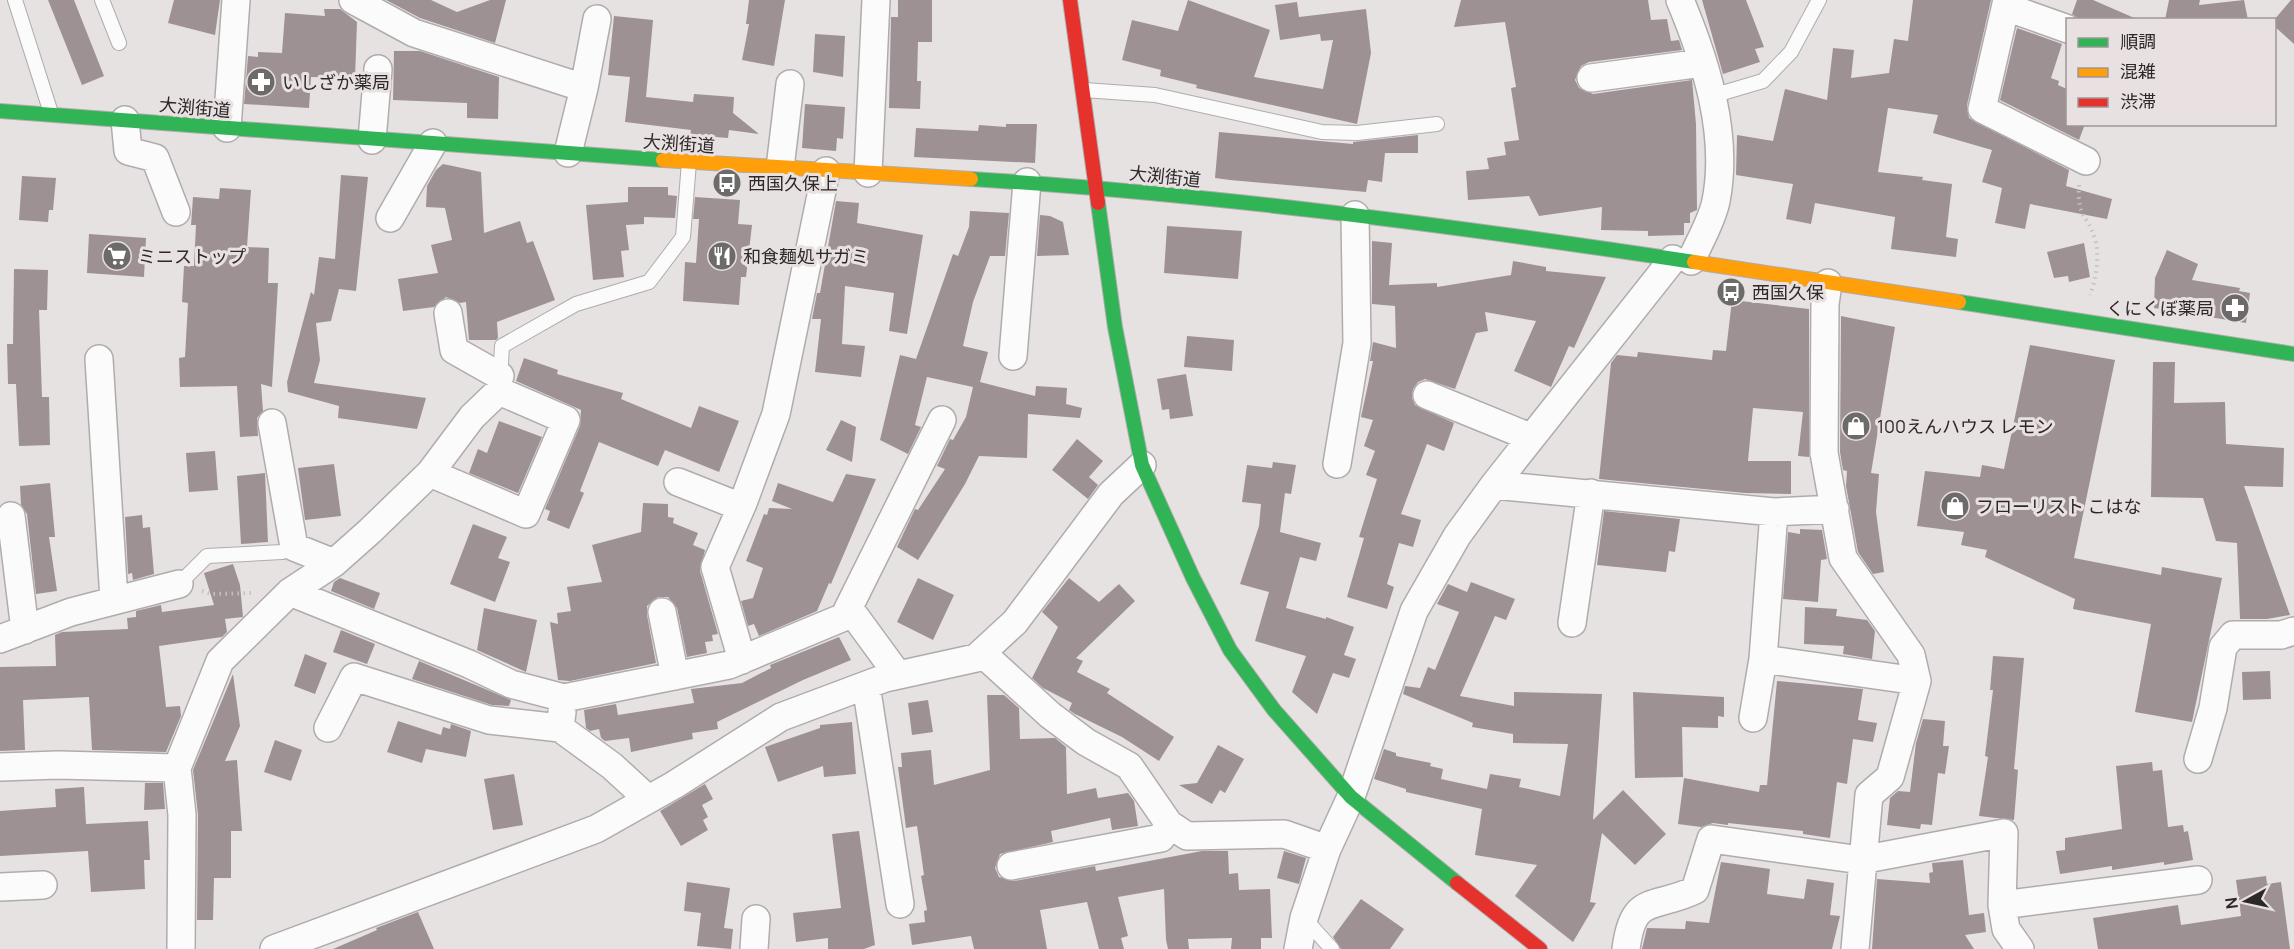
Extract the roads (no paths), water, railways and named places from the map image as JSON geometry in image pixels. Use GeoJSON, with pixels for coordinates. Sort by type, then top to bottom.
{"type":"FeatureCollection","features":[{"type":"Feature","properties":{"kind":"street"},"geometry":{"type":"LineString","coordinates":[[227,128],[236,0]]}},
{"type":"Feature","properties":{"kind":"street"},"geometry":{"type":"LineString","coordinates":[[353,0],[414,33],[584,88]]}},
{"type":"Feature","properties":{"kind":"street"},"geometry":{"type":"LineString","coordinates":[[868,173],[876,0]]}},
{"type":"Feature","properties":{"kind":"street"},"geometry":{"type":"LineString","coordinates":[[1070,0],[1115,327],[1142,465],[1193,578],[1230,650],[1274,710],[1351,797],[1540,949]]}},
{"type":"Feature","properties":{"kind":"street"},"geometry":{"type":"LineString","coordinates":[[1298,949],[1304,918],[1327,849],[1351,797],[1414,611],[1457,536],[1494,484],[1530,437],[1682,260],[1716,203],[1720,156],[1712,96],[1680,0]]}},
{"type":"Feature","properties":{"kind":"street"},"geometry":{"type":"LineString","coordinates":[[2066,30],[2006,3],[1982,109],[2086,161]]}},
{"type":"Feature","properties":{"kind":"street"},"geometry":{"type":"LineString","coordinates":[[568,153],[584,88],[597,19]]}},
{"type":"Feature","properties":{"kind":"street"},"geometry":{"type":"LineString","coordinates":[[1591,78],[1702,63]]}},
{"type":"Feature","properties":{"kind":"street"},"geometry":{"type":"LineString","coordinates":[[372,140],[378,69]]}},
{"type":"Feature","properties":{"kind":"street"},"geometry":{"type":"LineString","coordinates":[[780,168],[790,84]]}},
{"type":"Feature","properties":{"kind":"street","name":"大渕街道"},"geometry":{"type":"LineString","coordinates":[[0,111],[51,113],[372,140],[1094,187],[1355,214],[1682,260],[2294,354]]}},
{"type":"Feature","properties":{"kind":"street"},"geometry":{"type":"LineString","coordinates":[[125,120],[128,151],[155,158],[176,212]]}},
{"type":"Feature","properties":{"kind":"street"},"geometry":{"type":"LineString","coordinates":[[390,218],[433,144]]}},
{"type":"Feature","properties":{"kind":"street"},"geometry":{"type":"LineString","coordinates":[[742,660],[715,567],[741,507],[776,414],[826,171]]}},
{"type":"Feature","properties":{"kind":"street"},"geometry":{"type":"LineString","coordinates":[[1013,356],[1028,182]]}},
{"type":"Feature","properties":{"kind":"street"},"geometry":{"type":"LineString","coordinates":[[1337,464],[1357,343],[1355,214]]}},
{"type":"Feature","properties":{"kind":"street"},"geometry":{"type":"LineString","coordinates":[[1828,283],[1825,304],[1824,453],[1843,558],[1911,655],[1917,681],[1890,777],[1869,795],[1854,949]]}},
{"type":"Feature","properties":{"kind":"street"},"geometry":{"type":"LineString","coordinates":[[430,473],[526,514],[566,420],[500,384],[454,350],[448,313]]}},
{"type":"Feature","properties":{"kind":"street"},"geometry":{"type":"LineString","coordinates":[[99,359],[114,600]]}},
{"type":"Feature","properties":{"kind":"street"},"geometry":{"type":"LineString","coordinates":[[181,949],[182,815],[177,768],[220,661],[290,592],[334,563],[430,473],[500,384]]}},
{"type":"Feature","properties":{"kind":"street"},"geometry":{"type":"LineString","coordinates":[[1427,395],[1530,437]]}},
{"type":"Feature","properties":{"kind":"street"},"geometry":{"type":"LineString","coordinates":[[290,592],[469,664],[511,684],[564,699],[742,660],[844,617],[942,420]]}},
{"type":"Feature","properties":{"kind":"street"},"geometry":{"type":"LineString","coordinates":[[272,423],[294,546],[334,563]]}},
{"type":"Feature","properties":{"kind":"street"},"geometry":{"type":"LineString","coordinates":[[274,949],[596,829],[781,717],[898,675],[976,658],[983,654],[1015,622],[1111,494],[1142,465]]}},
{"type":"Feature","properties":{"kind":"street"},"geometry":{"type":"LineString","coordinates":[[678,482],[741,507]]}},
{"type":"Feature","properties":{"kind":"street"},"geometry":{"type":"LineString","coordinates":[[1494,484],[1774,512],[1835,510]]}},
{"type":"Feature","properties":{"kind":"street"},"geometry":{"type":"LineString","coordinates":[[1572,623],[1591,494]]}},
{"type":"Feature","properties":{"kind":"street"},"geometry":{"type":"LineString","coordinates":[[1753,718],[1763,659],[1774,512]]}},
{"type":"Feature","properties":{"kind":"street"},"geometry":{"type":"LineString","coordinates":[[11,516],[12,634],[114,600],[179,584]]}},
{"type":"Feature","properties":{"kind":"street"},"geometry":{"type":"LineString","coordinates":[[849,608],[898,675]]}},
{"type":"Feature","properties":{"kind":"street"},"geometry":{"type":"LineString","coordinates":[[662,612],[675,676]]}},
{"type":"Feature","properties":{"kind":"street"},"geometry":{"type":"LineString","coordinates":[[2198,759],[2213,708],[2223,647],[2233,635],[2281,635],[2294,632]]}},
{"type":"Feature","properties":{"kind":"street"},"geometry":{"type":"LineString","coordinates":[[983,654],[1050,715],[1086,742],[1129,765],[1169,824],[1187,836],[1284,834],[1327,849]]}},
{"type":"Feature","properties":{"kind":"street"},"geometry":{"type":"LineString","coordinates":[[1763,659],[1917,681]]}},
{"type":"Feature","properties":{"kind":"street"},"geometry":{"type":"LineString","coordinates":[[328,728],[354,677],[489,720],[560,728],[612,766],[648,799]]}},
{"type":"Feature","properties":{"kind":"street"},"geometry":{"type":"LineString","coordinates":[[866,685],[900,904]]}},
{"type":"Feature","properties":{"kind":"street"},"geometry":{"type":"LineString","coordinates":[[560,728],[564,699]]}},
{"type":"Feature","properties":{"kind":"street"},"geometry":{"type":"LineString","coordinates":[[0,767],[58,765],[177,768]]}},
{"type":"Feature","properties":{"kind":"street"},"geometry":{"type":"LineString","coordinates":[[1011,866],[1161,838],[1169,824]]}},
{"type":"Feature","properties":{"kind":"street"},"geometry":{"type":"LineString","coordinates":[[1626,949],[1629,924],[1641,908],[1695,890],[1711,839],[1861,860],[2004,833],[2002,905],[2006,929],[2020,949]]}},
{"type":"Feature","properties":{"kind":"street"},"geometry":{"type":"LineString","coordinates":[[2002,905],[2198,880]]}},
{"type":"Feature","properties":{"kind":"street"},"geometry":{"type":"LineString","coordinates":[[0,887],[43,885]]}},
{"type":"Feature","properties":{"kind":"street"},"geometry":{"type":"LineString","coordinates":[[754,949],[756,920]]}},
{"type":"Feature","properties":{"kind":"lane"},"geometry":{"type":"LineString","coordinates":[[15,0],[51,113]]}},
{"type":"Feature","properties":{"kind":"lane"},"geometry":{"type":"LineString","coordinates":[[102,0],[119,43]]}},
{"type":"Feature","properties":{"kind":"lane"},"geometry":{"type":"LineString","coordinates":[[1712,96],[1763,81],[1791,52],[1819,0]]}},
{"type":"Feature","properties":{"kind":"lane"},"geometry":{"type":"LineString","coordinates":[[1084,90],[1155,95],[1322,132],[1357,133],[1437,123]]}},
{"type":"Feature","properties":{"kind":"lane"},"geometry":{"type":"LineString","coordinates":[[500,384],[502,346],[576,304],[649,282],[683,237],[689,162]]}},
{"type":"Feature","properties":{"kind":"lane"},"geometry":{"type":"LineString","coordinates":[[179,584],[207,556],[282,552],[294,546]]}},
{"type":"Feature","properties":{"kind":"lane"},"geometry":{"type":"LineString","coordinates":[[1304,918],[1332,949]]}},
{"type":"Feature","properties":{"kind":"place","name":"いしざか薬局"},"geometry":{"type":"Point","coordinates":[261,82]}},
{"type":"Feature","properties":{"kind":"place","name":"西国久保上"},"geometry":{"type":"Point","coordinates":[727,183]}},
{"type":"Feature","properties":{"kind":"place","name":"ミニストップ"},"geometry":{"type":"Point","coordinates":[117,256]}},
{"type":"Feature","properties":{"kind":"place","name":"和食麺処サガミ"},"geometry":{"type":"Point","coordinates":[722,256]}},
{"type":"Feature","properties":{"kind":"place","name":"西国久保"},"geometry":{"type":"Point","coordinates":[1731,292]}},
{"type":"Feature","properties":{"kind":"place","name":"くにくぼ薬局"},"geometry":{"type":"Point","coordinates":[2235,308]}},
{"type":"Feature","properties":{"kind":"place","name":"100えんハウス レモン"},"geometry":{"type":"Point","coordinates":[1856,426]}},
{"type":"Feature","properties":{"kind":"place","name":"フローリスト こはな"},"geometry":{"type":"Point","coordinates":[1955,506]}}]}
